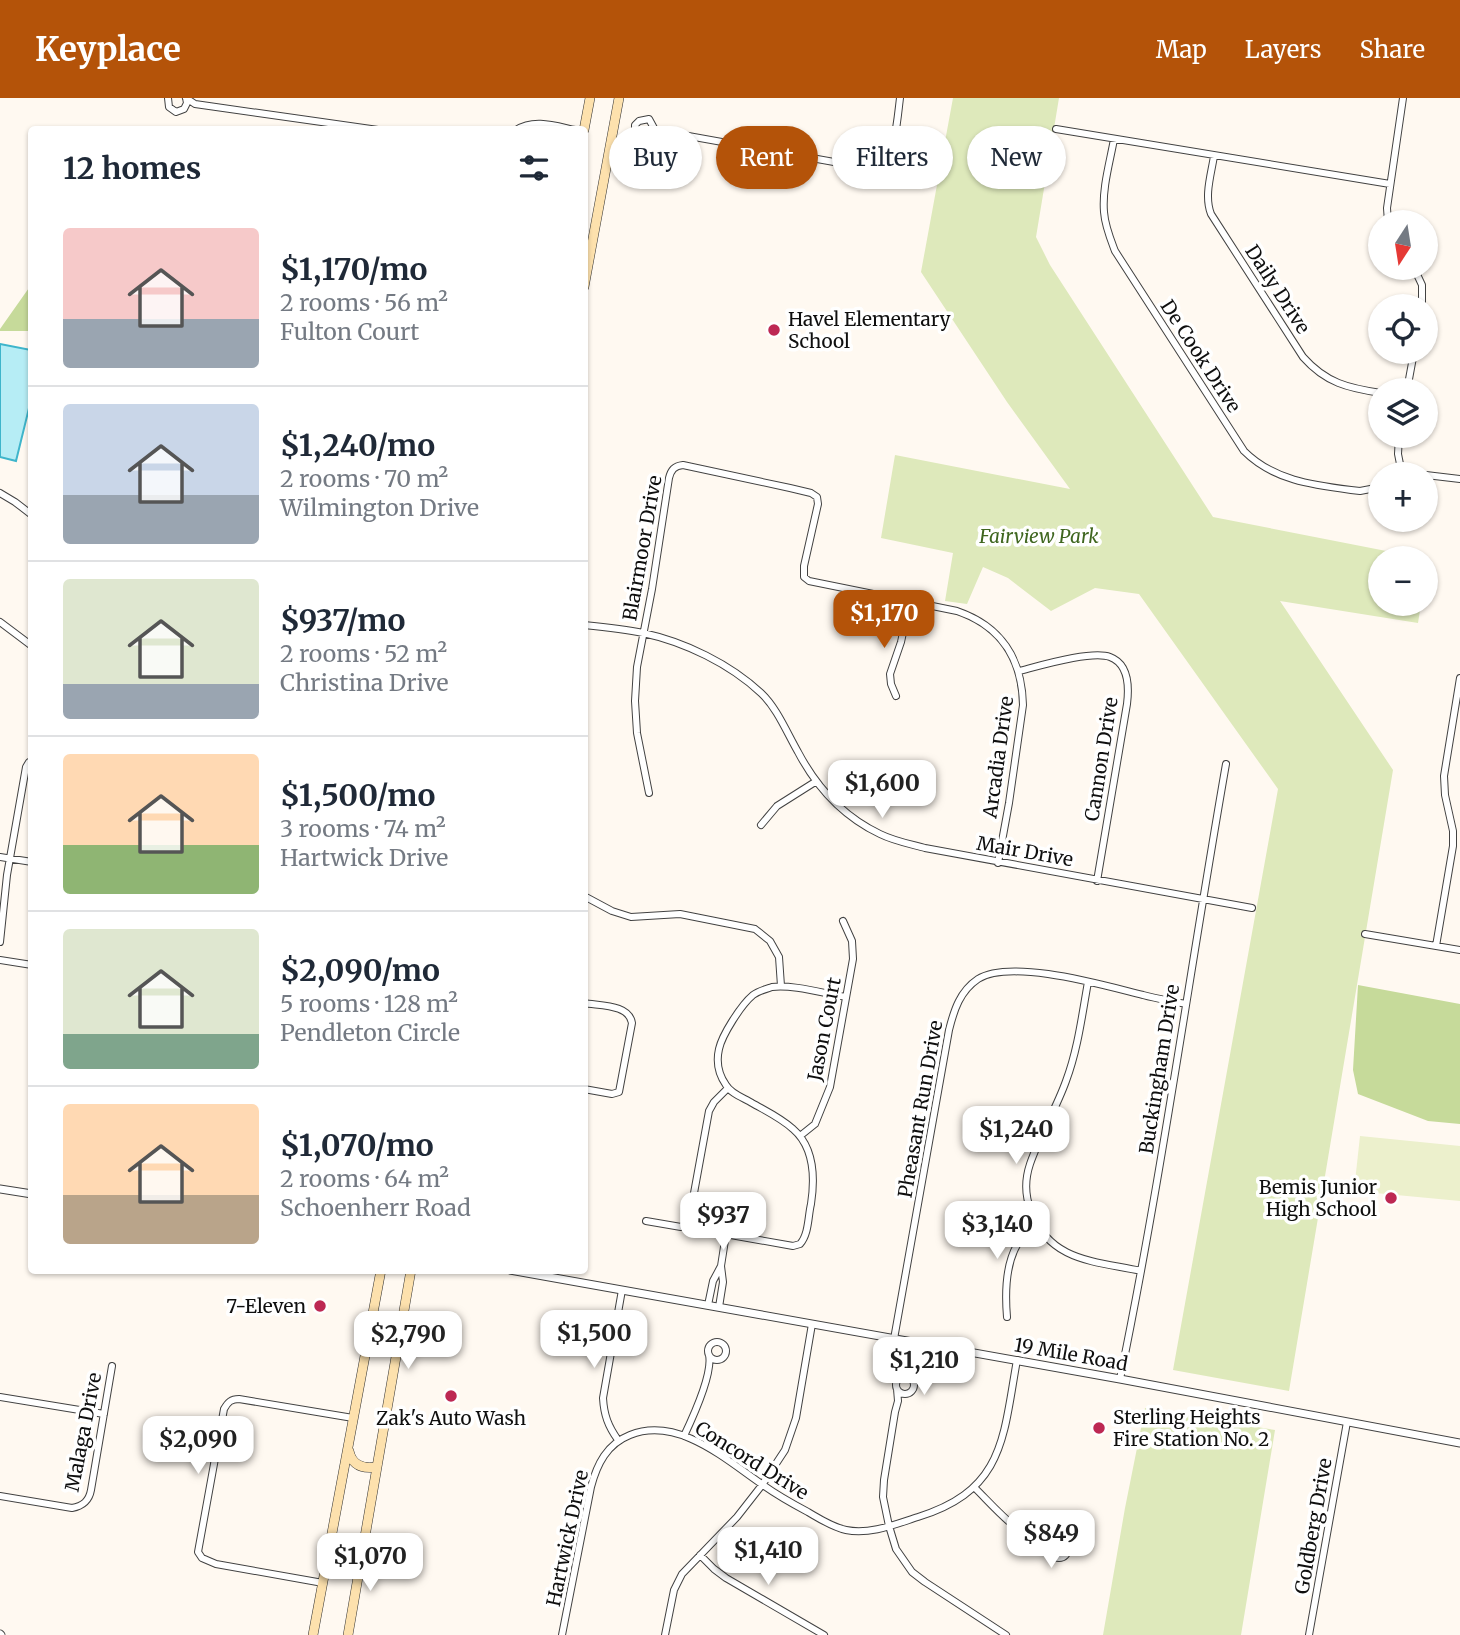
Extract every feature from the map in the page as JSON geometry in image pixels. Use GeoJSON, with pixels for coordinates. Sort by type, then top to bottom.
{"type":"FeatureCollection","features":[{"type":"Feature","properties":{"kind":"main road"},"geometry":{"type":"LineString","coordinates":[[585,126],[590,98]]}},
{"type":"Feature","properties":{"kind":"main road"},"geometry":{"type":"LineString","coordinates":[[588,265],[619,98]]}},
{"type":"Feature","properties":{"kind":"main road"},"geometry":{"type":"LineString","coordinates":[[313,1635],[380,1274]]}},
{"type":"Feature","properties":{"kind":"main road"},"geometry":{"type":"LineString","coordinates":[[348,1635],[410,1274]]}},
{"type":"Feature","properties":{"kind":"main road"},"geometry":{"type":"LineString","coordinates":[[348,1449],[350,1457],[359,1466],[376,1467]]}},
{"type":"Feature","properties":{"kind":"street"},"geometry":{"type":"LineString","coordinates":[[169,98],[170,109],[176,112],[195,104]]}},
{"type":"Feature","properties":{"kind":"street"},"geometry":{"type":"LineString","coordinates":[[184,109],[186,98]]}},
{"type":"Feature","properties":{"kind":"street"},"geometry":{"type":"LineString","coordinates":[[186,98],[195,104],[322,126]]}},
{"type":"Feature","properties":{"kind":"street"},"geometry":{"type":"LineString","coordinates":[[702,138],[862,167],[882,165],[892,148],[900,98]]}},
{"type":"Feature","properties":{"kind":"street"},"geometry":{"type":"LineString","coordinates":[[1387,210],[1403,98]]}},
{"type":"Feature","properties":{"kind":"street"},"geometry":{"type":"LineString","coordinates":[[525,126],[538,123],[554,126]]}},
{"type":"Feature","properties":{"kind":"street"},"geometry":{"type":"LineString","coordinates":[[1066,131],[1390,184]]}},
{"type":"Feature","properties":{"kind":"street","name":"De Cook Drive"},"geometry":{"type":"LineString","coordinates":[[1114,139],[1103,210],[1115,251],[1244,451],[1260,464],[1284,477],[1351,490],[1368,489]]}},
{"type":"Feature","properties":{"kind":"street","name":"Daily Drive"},"geometry":{"type":"LineString","coordinates":[[1214,156],[1208,192],[1211,214],[1303,357],[1318,372],[1336,383],[1368,391]]}},
{"type":"Feature","properties":{"kind":"street","name":"Arcadia Drive"},"geometry":{"type":"LineString","coordinates":[[673,469],[682,466],[811,493],[817,497],[818,504],[804,566],[804,577],[809,581],[957,611],[980,621],[1001,639],[1019,671],[1023,690],[1022,718],[998,863]]}},
{"type":"Feature","properties":{"kind":"street","name":"Blairmoor Drive"},"geometry":{"type":"LineString","coordinates":[[649,793],[636,733],[636,667],[669,478],[673,469]]}},
{"type":"Feature","properties":{"kind":"street"},"geometry":{"type":"LineString","coordinates":[[1438,476],[1460,479]]}},
{"type":"Feature","properties":{"kind":"street"},"geometry":{"type":"LineString","coordinates":[[0,494],[28,512]]}},
{"type":"Feature","properties":{"kind":"street"},"geometry":{"type":"LineString","coordinates":[[896,696],[890,674],[901,642],[909,600]]}},
{"type":"Feature","properties":{"kind":"street"},"geometry":{"type":"LineString","coordinates":[[0,622],[28,643]]}},
{"type":"Feature","properties":{"kind":"street","name":"Mair Drive"},"geometry":{"type":"LineString","coordinates":[[588,626],[643,633],[664,639],[709,657],[736,673],[763,695],[806,768],[826,796],[878,833],[925,848],[998,863],[1252,908]]}},
{"type":"Feature","properties":{"kind":"street","name":"Cannon Drive"},"geometry":{"type":"LineString","coordinates":[[1019,671],[1076,658],[1103,655],[1116,660],[1124,669],[1128,680],[1127,704],[1097,881]]}},
{"type":"Feature","properties":{"kind":"street"},"geometry":{"type":"LineString","coordinates":[[1436,946],[1457,847],[1446,804],[1444,776],[1460,678]]}},
{"type":"Feature","properties":{"kind":"street"},"geometry":{"type":"LineString","coordinates":[[0,942],[10,858],[28,764]]}},
{"type":"Feature","properties":{"kind":"street","name":"Buckingham Drive"},"geometry":{"type":"LineString","coordinates":[[1120,1379],[1141,1271],[1226,764]]}},
{"type":"Feature","properties":{"kind":"street"},"geometry":{"type":"LineString","coordinates":[[761,825],[777,806],[816,782]]}},
{"type":"Feature","properties":{"kind":"street"},"geometry":{"type":"LineString","coordinates":[[0,857],[28,861]]}},
{"type":"Feature","properties":{"kind":"street"},"geometry":{"type":"LineString","coordinates":[[588,898],[612,911],[631,917],[680,914],[755,929],[770,941],[779,957],[781,986]]}},
{"type":"Feature","properties":{"kind":"street","name":"Jason Court"},"geometry":{"type":"LineString","coordinates":[[800,1136],[815,1124],[830,1087],[853,951],[852,941],[843,921]]}},
{"type":"Feature","properties":{"kind":"street"},"geometry":{"type":"LineString","coordinates":[[1365,934],[1460,950]]}},
{"type":"Feature","properties":{"kind":"street"},"geometry":{"type":"LineString","coordinates":[[0,960],[28,964]]}},
{"type":"Feature","properties":{"kind":"street","name":"Pheasant Run Drive"},"geometry":{"type":"LineString","coordinates":[[894,1339],[948,1030],[959,1000],[970,986],[978,979],[996,972],[1021,971],[1088,982],[1186,1004]]}},
{"type":"Feature","properties":{"kind":"street"},"geometry":{"type":"LineString","coordinates":[[1088,982],[1071,1068],[1030,1165],[1027,1195],[1036,1224],[1048,1240],[1064,1252],[1091,1261],[1141,1271]]}},
{"type":"Feature","properties":{"kind":"street"},"geometry":{"type":"LineString","coordinates":[[727,1088],[709,1111],[692,1204],[695,1219],[708,1231],[793,1246],[800,1244],[803,1241],[813,1190],[808,1153],[800,1136],[783,1121],[727,1088],[718,1058],[721,1042],[755,993],[781,986],[846,997]]}},
{"type":"Feature","properties":{"kind":"street"},"geometry":{"type":"LineString","coordinates":[[588,1004],[622,1009],[632,1020],[619,1092],[612,1094],[588,1090]]}},
{"type":"Feature","properties":{"kind":"street"},"geometry":{"type":"LineString","coordinates":[[0,1189],[28,1193]]}},
{"type":"Feature","properties":{"kind":"street"},"geometry":{"type":"LineString","coordinates":[[646,1221],[681,1227],[695,1219]]}},
{"type":"Feature","properties":{"kind":"street"},"geometry":{"type":"LineString","coordinates":[[1007,1317],[1006,1286],[1012,1254],[1018,1243],[1036,1224]]}},
{"type":"Feature","properties":{"kind":"street"},"geometry":{"type":"LineString","coordinates":[[719,1307],[726,1234]]}},
{"type":"Feature","properties":{"kind":"street"},"geometry":{"type":"LineString","coordinates":[[708,1305],[713,1281],[721,1266]]}},
{"type":"Feature","properties":{"kind":"street","name":"19 Mile Road"},"geometry":{"type":"LineString","coordinates":[[532,1274],[1017,1360],[1460,1443]]}},
{"type":"Feature","properties":{"kind":"street"},"geometry":{"type":"LineString","coordinates":[[618,1440],[607,1424],[603,1398],[622,1290]]}},
{"type":"Feature","properties":{"kind":"street"},"geometry":{"type":"LineString","coordinates":[[665,1635],[674,1590],[682,1574],[729,1527],[785,1450],[796,1418],[812,1324]]}},
{"type":"Feature","properties":{"kind":"street"},"geometry":{"type":"LineString","coordinates":[[684,1436],[700,1401],[710,1366],[710,1346],[715,1342],[721,1343],[725,1347],[724,1357],[710,1366]]}},
{"type":"Feature","properties":{"kind":"street"},"geometry":{"type":"LineString","coordinates":[[709,1355],[719,1360]]}},
{"type":"Feature","properties":{"kind":"street"},"geometry":{"type":"LineString","coordinates":[[1017,1360],[1002,1443],[993,1464],[975,1488],[1015,1527],[1043,1545],[1055,1557],[1066,1556],[1069,1550],[1068,1544],[1063,1540],[1043,1545]]}},
{"type":"Feature","properties":{"kind":"street","name":"Malaga Drive"},"geometry":{"type":"LineString","coordinates":[[0,1496],[67,1507],[84,1504],[90,1495],[112,1366]]}},
{"type":"Feature","properties":{"kind":"street"},"geometry":{"type":"LineString","coordinates":[[898,1401],[915,1386],[909,1377],[900,1378],[896,1383],[898,1401],[884,1480],[883,1497],[896,1549],[912,1572],[1006,1635]]}},
{"type":"Feature","properties":{"kind":"street"},"geometry":{"type":"LineString","coordinates":[[897,1389],[907,1394]]}},
{"type":"Feature","properties":{"kind":"street"},"geometry":{"type":"LineString","coordinates":[[0,1397],[104,1414]]}},
{"type":"Feature","properties":{"kind":"street"},"geometry":{"type":"LineString","coordinates":[[323,1583],[216,1564],[202,1558],[198,1552],[224,1409],[233,1399],[239,1399],[353,1418]]}},
{"type":"Feature","properties":{"kind":"street","name":"Goldberg Drive"},"geometry":{"type":"LineString","coordinates":[[1309,1635],[1348,1422]]}},
{"type":"Feature","properties":{"kind":"street","name":"Concord Drive"},"geometry":{"type":"LineString","coordinates":[[618,1440],[652,1429],[684,1436],[720,1455],[762,1485],[823,1521],[844,1530],[865,1531],[889,1526],[943,1509],[975,1488]]}},
{"type":"Feature","properties":{"kind":"street","name":"Hartwick Drive"},"geometry":{"type":"LineString","coordinates":[[562,1635],[591,1487],[602,1458],[618,1440]]}},
{"type":"Feature","properties":{"kind":"street"},"geometry":{"type":"LineString","coordinates":[[1051,1552],[1054,1541]]}},
{"type":"Feature","properties":{"kind":"street"},"geometry":{"type":"LineString","coordinates":[[700,1555],[726,1578],[824,1635]]}},
{"type":"Feature","properties":{"kind":"green space","name":"Fairview Park"},"geometry":{"type":"Polygon","coordinates":[[[953,98],[1059,98],[1054,126],[967,126],[967,189],[1044,189],[1036,237],[1050,265],[1213,517],[1368,547],[1368,615],[1280,601],[1393,770],[1289,1391],[1173,1370],[1278,789],[1139,594],[1095,588],[1051,611],[1008,578],[983,567],[967,604],[945,601],[953,553],[881,538],[895,455],[1070,489],[1007,402],[921,272],[936,189],[953,189],[953,126],[948,126],[953,98]]]}},
{"type":"Feature","properties":{"kind":"green space"},"geometry":{"type":"Polygon","coordinates":[[[28,289],[28,331],[0,329],[28,289]]]}},
{"type":"Feature","properties":{"kind":"green space"},"geometry":{"type":"Polygon","coordinates":[[[1374,616],[1419,616],[1418,623],[1374,616]]]}},
{"type":"Feature","properties":{"kind":"green space"},"geometry":{"type":"Polygon","coordinates":[[[1358,985],[1460,1004],[1460,1124],[1428,1121],[1358,1094],[1353,1070],[1358,985]]]}},
{"type":"Feature","properties":{"kind":"green space"},"geometry":{"type":"Polygon","coordinates":[[[1360,1136],[1460,1146],[1460,1201],[1354,1191],[1360,1136]]]}},
{"type":"Feature","properties":{"kind":"green space"},"geometry":{"type":"Polygon","coordinates":[[[1145,1408],[1275,1430],[1241,1635],[1103,1635],[1145,1408]]]}},
{"type":"Feature","properties":{"kind":"water"},"geometry":{"type":"Polygon","coordinates":[[[0,344],[28,349],[28,412],[16,461],[0,457],[0,344]]]}},
{"type":"Feature","properties":{"kind":"place","name":"Havel Elementary School"},"geometry":{"type":"Point","coordinates":[774,330]}},
{"type":"Feature","properties":{"kind":"place","name":"Bemis Junior High School"},"geometry":{"type":"Point","coordinates":[1391,1198]}},
{"type":"Feature","properties":{"kind":"place","name":"7-Eleven"},"geometry":{"type":"Point","coordinates":[320,1306]}},
{"type":"Feature","properties":{"kind":"place","name":"Zak's Auto Wash"},"geometry":{"type":"Point","coordinates":[451,1396]}},
{"type":"Feature","properties":{"kind":"place","name":"Sterling Heights Fire Station No. 2"},"geometry":{"type":"Point","coordinates":[1099,1428]}}]}
